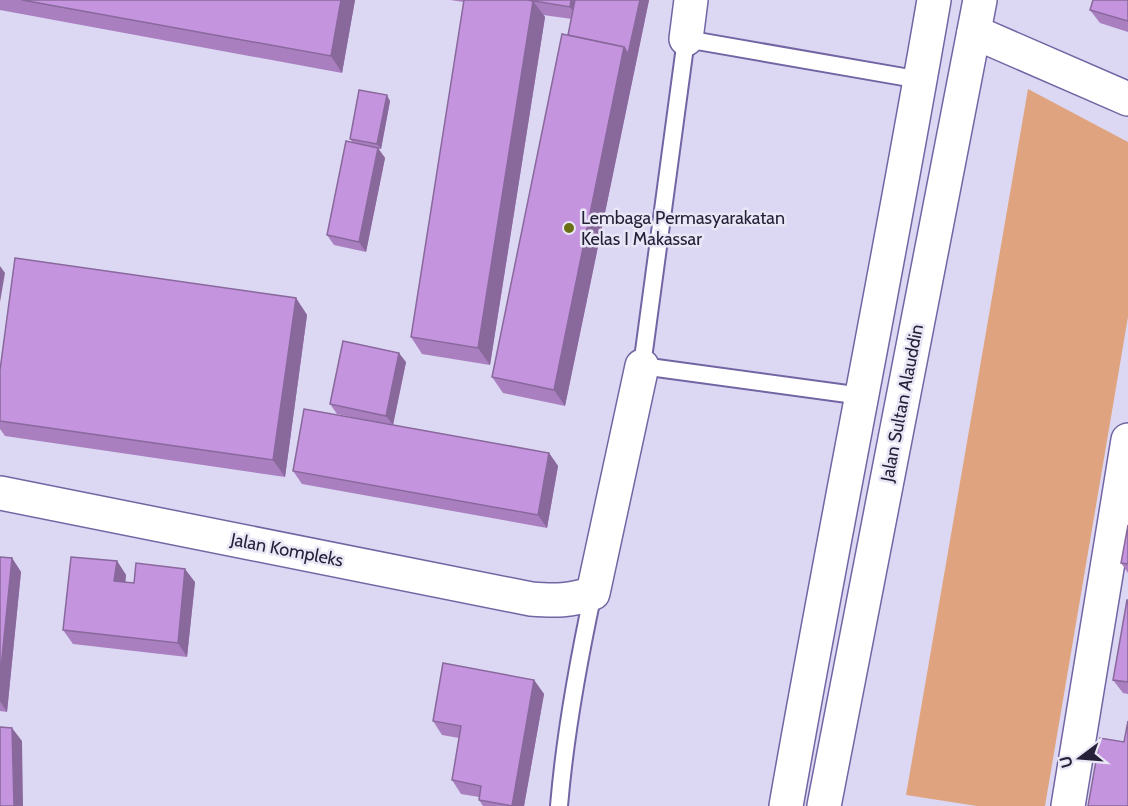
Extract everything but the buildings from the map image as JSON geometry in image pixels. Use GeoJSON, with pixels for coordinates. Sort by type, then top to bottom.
{"type":"FeatureCollection","features":[{"type":"Feature","properties":{"kind":"main road"},"geometry":{"type":"LineString","coordinates":[[686,39],[691,0]]}},
{"type":"Feature","properties":{"kind":"main road"},"geometry":{"type":"LineString","coordinates":[[786,806],[819,615],[862,396],[934,0]]}},
{"type":"Feature","properties":{"kind":"main road","name":"Jalan Sultan Alauddin"},"geometry":{"type":"LineString","coordinates":[[824,806],[980,0]]}},
{"type":"Feature","properties":{"kind":"main road"},"geometry":{"type":"LineString","coordinates":[[974,32],[1128,99]]}},
{"type":"Feature","properties":{"kind":"main road"},"geometry":{"type":"LineString","coordinates":[[584,596],[642,366]]}},
{"type":"Feature","properties":{"kind":"main road"},"geometry":{"type":"LineString","coordinates":[[1068,806],[1128,440]]}},
{"type":"Feature","properties":{"kind":"main road","name":"Jalan Kompleks"},"geometry":{"type":"LineString","coordinates":[[0,493],[531,599],[554,601],[584,596]]}},
{"type":"Feature","properties":{"kind":"lane"},"geometry":{"type":"LineString","coordinates":[[862,396],[642,366],[686,39],[921,80]]}},
{"type":"Feature","properties":{"kind":"lane"},"geometry":{"type":"LineString","coordinates":[[559,806],[566,742],[581,650],[584,596]]}},
{"type":"Feature","properties":{"kind":"shaded area"},"geometry":{"type":"Polygon","coordinates":[[[1028,89],[1128,142],[1128,317],[1045,806],[977,806],[906,795],[1028,89]]]}},
{"type":"Feature","properties":{"kind":"place","name":"Lembaga Permasyarakatan Kelas I Makassar"},"geometry":{"type":"Point","coordinates":[569,228]}}]}
